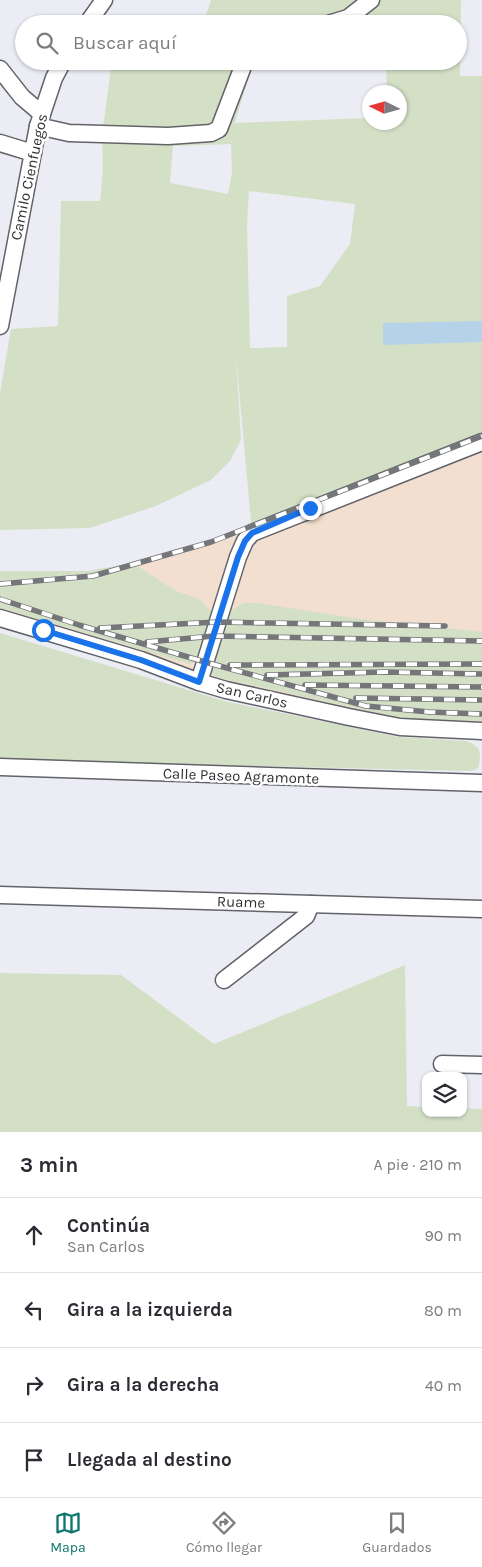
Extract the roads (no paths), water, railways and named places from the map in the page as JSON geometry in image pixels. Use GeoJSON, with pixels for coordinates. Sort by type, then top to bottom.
{"type":"FeatureCollection","features":[{"type":"Feature","properties":{"kind":"street"},"geometry":{"type":"LineString","coordinates":[[93,15],[104,0]]}},
{"type":"Feature","properties":{"kind":"street"},"geometry":{"type":"LineString","coordinates":[[352,15],[371,0]]}},
{"type":"Feature","properties":{"kind":"street"},"geometry":{"type":"LineString","coordinates":[[0,69],[40,120],[69,133],[168,136],[210,133],[219,129],[242,70]]}},
{"type":"Feature","properties":{"kind":"street","name":"Camilo Cienfuegos"},"geometry":{"type":"LineString","coordinates":[[0,326],[40,120],[58,70]]}},
{"type":"Feature","properties":{"kind":"street"},"geometry":{"type":"LineString","coordinates":[[0,143],[33,153]]}},
{"type":"Feature","properties":{"kind":"street"},"geometry":{"type":"LineString","coordinates":[[199,682],[238,557],[245,541],[252,533],[482,442]]}},
{"type":"Feature","properties":{"kind":"street","name":"San Carlos"},"geometry":{"type":"LineString","coordinates":[[0,618],[141,660],[199,682],[348,717],[400,727],[482,731]]}},
{"type":"Feature","properties":{"kind":"street","name":"Calle Paseo Agramonte"},"geometry":{"type":"LineString","coordinates":[[0,767],[482,784]]}},
{"type":"Feature","properties":{"kind":"street","name":"Ruame"},"geometry":{"type":"LineString","coordinates":[[0,895],[482,909]]}},
{"type":"Feature","properties":{"kind":"street"},"geometry":{"type":"LineString","coordinates":[[224,980],[306,916],[311,904]]}},
{"type":"Feature","properties":{"kind":"street"},"geometry":{"type":"LineString","coordinates":[[442,1064],[482,1065]]}},
{"type":"Feature","properties":{"kind":"water"},"geometry":{"type":"Polygon","coordinates":[[[482,321],[482,342],[383,345],[383,323],[482,321]]]}},
{"type":"Feature","properties":{"kind":"railway"},"geometry":{"type":"LineString","coordinates":[[0,584],[93,576],[211,542],[482,436]]}},
{"type":"Feature","properties":{"kind":"railway"},"geometry":{"type":"LineString","coordinates":[[0,599],[79,625],[205,662],[366,706],[429,712],[482,714]]}},
{"type":"Feature","properties":{"kind":"railway"},"geometry":{"type":"LineString","coordinates":[[100,628],[218,622],[445,626]]}},
{"type":"Feature","properties":{"kind":"railway"},"geometry":{"type":"LineString","coordinates":[[147,642],[214,636],[482,641]]}},
{"type":"Feature","properties":{"kind":"railway"},"geometry":{"type":"LineString","coordinates":[[230,665],[482,664]]}},
{"type":"Feature","properties":{"kind":"railway"},"geometry":{"type":"LineString","coordinates":[[267,675],[385,672],[482,674]]}},
{"type":"Feature","properties":{"kind":"railway"},"geometry":{"type":"LineString","coordinates":[[305,685],[482,687]]}},
{"type":"Feature","properties":{"kind":"railway"},"geometry":{"type":"LineString","coordinates":[[356,698],[482,700]]}}]}
